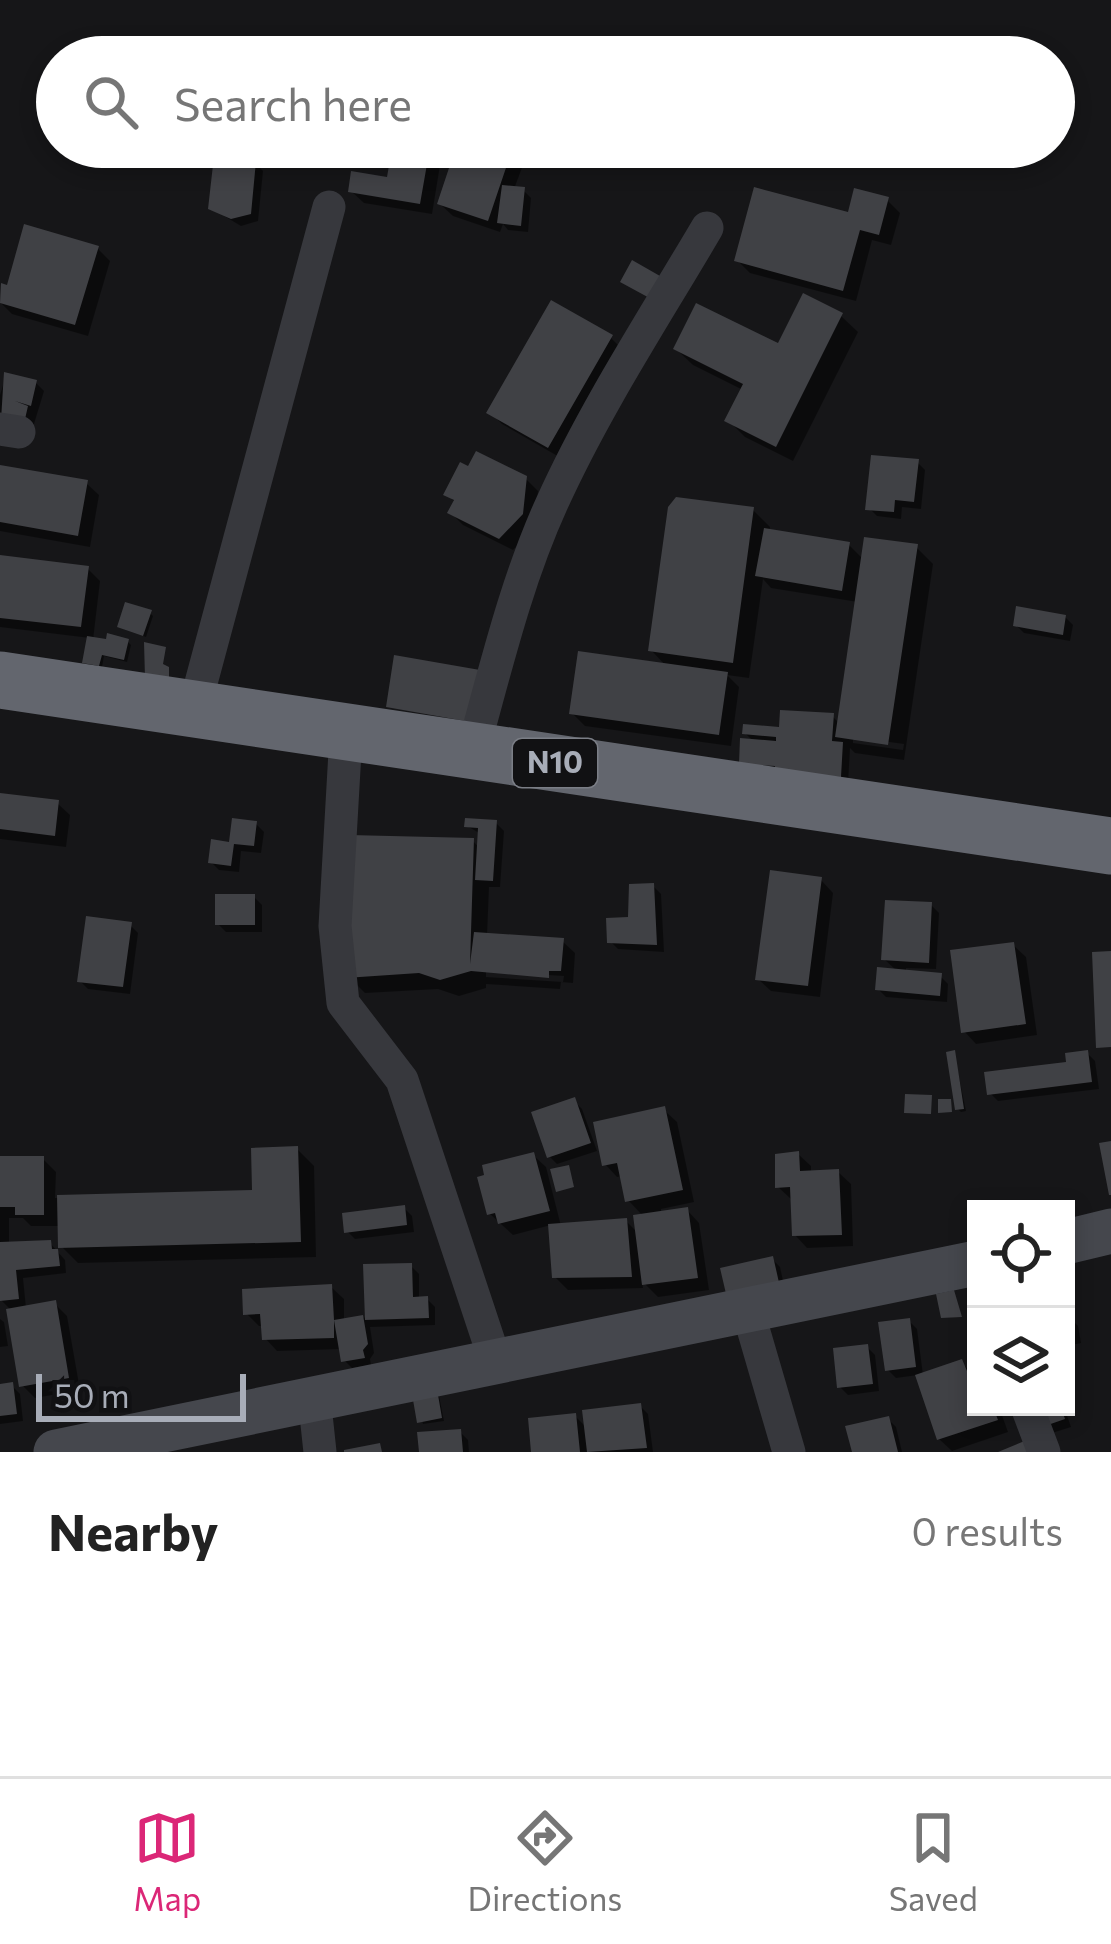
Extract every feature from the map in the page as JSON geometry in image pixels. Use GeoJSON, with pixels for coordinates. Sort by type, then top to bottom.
{"type":"FeatureCollection","features":[{"type":"Feature","properties":{"kind":"highway","name":"N10"},"geometry":{"type":"LineString","coordinates":[[0,680],[1111,846]]}},
{"type":"Feature","properties":{"kind":"main road"},"geometry":{"type":"LineString","coordinates":[[1075,1240],[1111,1231]]}},
{"type":"Feature","properties":{"kind":"main road"},"geometry":{"type":"LineString","coordinates":[[56,1452],[747,1308],[967,1267]]}},
{"type":"Feature","properties":{"kind":"street"},"geometry":{"type":"LineString","coordinates":[[194,709],[329,207]]}},
{"type":"Feature","properties":{"kind":"street"},"geometry":{"type":"LineString","coordinates":[[473,750],[520,584],[552,502],[706,228]]}},
{"type":"Feature","properties":{"kind":"street"},"geometry":{"type":"LineString","coordinates":[[346,734],[334,926],[343,1003],[403,1080],[495,1360]]}},
{"type":"Feature","properties":{"kind":"street"},"geometry":{"type":"LineString","coordinates":[[747,1308],[789,1452]]}},
{"type":"Feature","properties":{"kind":"street"},"geometry":{"type":"LineString","coordinates":[[314,1396],[320,1452]]}},
{"type":"Feature","properties":{"kind":"street"},"geometry":{"type":"LineString","coordinates":[[1031,1416],[1045,1452]]}},
{"type":"Feature","properties":{"kind":"building"},"geometry":{"type":"Polygon","coordinates":[[[213,168],[255,168],[251,214],[231,219],[208,209],[213,168]]]}},
{"type":"Feature","properties":{"kind":"building"},"geometry":{"type":"Polygon","coordinates":[[[389,168],[426,168],[420,204],[348,192],[351,171],[387,177],[389,168]]]}},
{"type":"Feature","properties":{"kind":"building"},"geometry":{"type":"Polygon","coordinates":[[[449,168],[506,168],[488,221],[437,204],[449,168]]]}},
{"type":"Feature","properties":{"kind":"building"},"geometry":{"type":"Polygon","coordinates":[[[502,185],[525,187],[521,226],[497,223],[502,185]]]}},
{"type":"Feature","properties":{"kind":"building"},"geometry":{"type":"Polygon","coordinates":[[[754,187],[848,212],[854,188],[889,197],[879,235],[860,230],[843,291],[734,261],[754,187]]]}},
{"type":"Feature","properties":{"kind":"building"},"geometry":{"type":"Polygon","coordinates":[[[24,224],[99,246],[75,325],[0,303],[1,283],[7,285],[24,224]]]}},
{"type":"Feature","properties":{"kind":"building"},"geometry":{"type":"Polygon","coordinates":[[[632,260],[667,280],[655,301],[620,282],[632,260]]]}},
{"type":"Feature","properties":{"kind":"building"},"geometry":{"type":"Polygon","coordinates":[[[803,293],[843,313],[776,447],[724,421],[743,384],[673,349],[696,303],[778,343],[803,293]]]}},
{"type":"Feature","properties":{"kind":"building"},"geometry":{"type":"Polygon","coordinates":[[[551,300],[613,335],[548,448],[486,413],[551,300]]]}},
{"type":"Feature","properties":{"kind":"building"},"geometry":{"type":"Polygon","coordinates":[[[4,372],[37,380],[31,406],[15,401],[28,406],[20,441],[0,436],[4,372]]]}},
{"type":"Feature","properties":{"kind":"building"},"geometry":{"type":"Polygon","coordinates":[[[476,451],[527,476],[523,514],[499,539],[447,513],[454,500],[443,495],[460,462],[468,466],[476,451]]]}},
{"type":"Feature","properties":{"kind":"building"},"geometry":{"type":"Polygon","coordinates":[[[871,455],[919,459],[914,502],[895,500],[894,512],[865,510],[871,455]]]}},
{"type":"Feature","properties":{"kind":"building"},"geometry":{"type":"Polygon","coordinates":[[[0,465],[88,480],[78,536],[0,522],[0,465]]]}},
{"type":"Feature","properties":{"kind":"building"},"geometry":{"type":"Polygon","coordinates":[[[676,497],[754,507],[733,663],[648,651],[668,507],[676,497]]]}},
{"type":"Feature","properties":{"kind":"building"},"geometry":{"type":"Polygon","coordinates":[[[764,528],[850,542],[842,591],[755,576],[764,528]]]}},
{"type":"Feature","properties":{"kind":"building"},"geometry":{"type":"Polygon","coordinates":[[[864,537],[918,544],[888,745],[835,737],[864,537]]]}},
{"type":"Feature","properties":{"kind":"building"},"geometry":{"type":"Polygon","coordinates":[[[0,555],[89,566],[81,627],[0,618],[0,555]]]}},
{"type":"Feature","properties":{"kind":"building"},"geometry":{"type":"Polygon","coordinates":[[[125,602],[152,610],[143,636],[117,627],[125,602]]]}},
{"type":"Feature","properties":{"kind":"building"},"geometry":{"type":"Polygon","coordinates":[[[1016,606],[1066,615],[1063,635],[1013,626],[1016,606]]]}},
{"type":"Feature","properties":{"kind":"building"},"geometry":{"type":"Polygon","coordinates":[[[107,633],[129,639],[124,660],[102,655],[99,666],[82,663],[87,636],[106,639],[107,633]]]}},
{"type":"Feature","properties":{"kind":"building"},"geometry":{"type":"Polygon","coordinates":[[[144,642],[166,647],[163,664],[169,667],[169,678],[145,678],[144,642]]]}},
{"type":"Feature","properties":{"kind":"building"},"geometry":{"type":"Polygon","coordinates":[[[578,651],[728,672],[719,735],[569,714],[578,651]]]}},
{"type":"Feature","properties":{"kind":"building"},"geometry":{"type":"Polygon","coordinates":[[[394,655],[480,670],[471,722],[386,707],[394,655]]]}},
{"type":"Feature","properties":{"kind":"building"},"geometry":{"type":"Polygon","coordinates":[[[780,710],[834,713],[832,741],[843,742],[841,777],[775,774],[775,766],[739,764],[740,738],[776,741],[776,737],[742,734],[743,724],[779,727],[780,710]]]}},
{"type":"Feature","properties":{"kind":"building"},"geometry":{"type":"Polygon","coordinates":[[[0,793],[59,800],[55,836],[0,829],[0,793]]]}},
{"type":"Feature","properties":{"kind":"building"},"geometry":{"type":"Polygon","coordinates":[[[232,818],[257,821],[254,846],[234,844],[231,866],[208,863],[211,839],[229,842],[232,818]]]}},
{"type":"Feature","properties":{"kind":"building"},"geometry":{"type":"Polygon","coordinates":[[[465,818],[497,820],[493,881],[475,880],[478,828],[464,827],[465,818]]]}},
{"type":"Feature","properties":{"kind":"building"},"geometry":{"type":"Polygon","coordinates":[[[349,835],[474,838],[470,964],[474,932],[564,938],[561,971],[549,971],[549,978],[471,971],[440,980],[419,973],[345,978],[349,835]]]}},
{"type":"Feature","properties":{"kind":"building"},"geometry":{"type":"Polygon","coordinates":[[[770,870],[822,877],[808,986],[755,980],[770,870]]]}},
{"type":"Feature","properties":{"kind":"building"},"geometry":{"type":"Polygon","coordinates":[[[654,883],[657,945],[607,943],[606,918],[628,917],[629,884],[654,883]]]}},
{"type":"Feature","properties":{"kind":"building"},"geometry":{"type":"Polygon","coordinates":[[[215,894],[255,894],[255,925],[215,925],[215,894]]]}},
{"type":"Feature","properties":{"kind":"building"},"geometry":{"type":"Polygon","coordinates":[[[885,900],[932,902],[929,963],[881,960],[885,900]]]}},
{"type":"Feature","properties":{"kind":"building"},"geometry":{"type":"Polygon","coordinates":[[[86,916],[132,922],[123,987],[77,982],[86,916]]]}},
{"type":"Feature","properties":{"kind":"building"},"geometry":{"type":"Polygon","coordinates":[[[1014,942],[1026,1024],[961,1033],[950,950],[1014,942]]]}},
{"type":"Feature","properties":{"kind":"building"},"geometry":{"type":"Polygon","coordinates":[[[1111,951],[1111,1047],[1096,1048],[1092,952],[1111,951]]]}},
{"type":"Feature","properties":{"kind":"building"},"geometry":{"type":"Polygon","coordinates":[[[877,967],[942,973],[940,996],[875,990],[877,967]]]}},
{"type":"Feature","properties":{"kind":"building"},"geometry":{"type":"Polygon","coordinates":[[[955,1050],[964,1109],[955,1110],[946,1052],[955,1050]]]}},
{"type":"Feature","properties":{"kind":"building"},"geometry":{"type":"Polygon","coordinates":[[[1088,1050],[1092,1082],[987,1095],[984,1072],[1066,1062],[1065,1053],[1088,1050]]]}},
{"type":"Feature","properties":{"kind":"building"},"geometry":{"type":"Polygon","coordinates":[[[905,1094],[932,1095],[931,1114],[904,1113],[905,1094]]]}},
{"type":"Feature","properties":{"kind":"building"},"geometry":{"type":"Polygon","coordinates":[[[575,1097],[591,1143],[547,1158],[531,1112],[575,1097]]]}},
{"type":"Feature","properties":{"kind":"building"},"geometry":{"type":"Polygon","coordinates":[[[938,1099],[951,1099],[952,1112],[938,1113],[938,1099]]]}},
{"type":"Feature","properties":{"kind":"building"},"geometry":{"type":"Polygon","coordinates":[[[665,1106],[683,1190],[625,1202],[617,1163],[602,1166],[593,1122],[665,1106]]]}},
{"type":"Feature","properties":{"kind":"building"},"geometry":{"type":"Polygon","coordinates":[[[1111,1141],[1111,1195],[1109,1195],[1099,1143],[1111,1141]]]}},
{"type":"Feature","properties":{"kind":"building"},"geometry":{"type":"Polygon","coordinates":[[[298,1146],[301,1242],[58,1248],[57,1195],[252,1190],[251,1148],[298,1146]]]}},
{"type":"Feature","properties":{"kind":"building"},"geometry":{"type":"Polygon","coordinates":[[[799,1151],[800,1171],[839,1169],[842,1235],[792,1236],[790,1187],[775,1188],[775,1154],[799,1151]]]}},
{"type":"Feature","properties":{"kind":"building"},"geometry":{"type":"Polygon","coordinates":[[[534,1152],[550,1211],[498,1224],[495,1213],[487,1215],[477,1177],[484,1175],[482,1165],[534,1152]]]}},
{"type":"Feature","properties":{"kind":"building"},"geometry":{"type":"Polygon","coordinates":[[[0,1156],[44,1156],[44,1215],[15,1215],[15,1207],[0,1207],[0,1156]]]}},
{"type":"Feature","properties":{"kind":"building"},"geometry":{"type":"Polygon","coordinates":[[[569,1165],[574,1187],[556,1192],[550,1169],[569,1165]]]}},
{"type":"Feature","properties":{"kind":"building"},"geometry":{"type":"Polygon","coordinates":[[[405,1205],[407,1225],[344,1233],[342,1213],[405,1205]]]}},
{"type":"Feature","properties":{"kind":"building"},"geometry":{"type":"Polygon","coordinates":[[[688,1207],[698,1278],[642,1285],[633,1215],[688,1207]]]}},
{"type":"Feature","properties":{"kind":"building"},"geometry":{"type":"Polygon","coordinates":[[[627,1218],[632,1277],[552,1278],[548,1224],[627,1218]]]}},
{"type":"Feature","properties":{"kind":"building"},"geometry":{"type":"Polygon","coordinates":[[[51,1240],[52,1249],[58,1249],[60,1266],[16,1270],[19,1299],[0,1301],[0,1242],[51,1240]]]}},
{"type":"Feature","properties":{"kind":"building"},"geometry":{"type":"Polygon","coordinates":[[[773,1256],[780,1287],[727,1298],[720,1268],[773,1256]]]}},
{"type":"Feature","properties":{"kind":"building"},"geometry":{"type":"Polygon","coordinates":[[[412,1263],[413,1297],[428,1296],[429,1318],[365,1320],[363,1264],[412,1263]]]}},
{"type":"Feature","properties":{"kind":"building"},"geometry":{"type":"Polygon","coordinates":[[[332,1284],[334,1338],[262,1340],[260,1314],[243,1315],[242,1289],[332,1284]]]}},
{"type":"Feature","properties":{"kind":"building"},"geometry":{"type":"Polygon","coordinates":[[[954,1290],[962,1317],[941,1318],[936,1294],[954,1290]]]}},
{"type":"Feature","properties":{"kind":"building"},"geometry":{"type":"Polygon","coordinates":[[[56,1300],[69,1378],[19,1387],[6,1309],[56,1300]]]}},
{"type":"Feature","properties":{"kind":"building"},"geometry":{"type":"Polygon","coordinates":[[[363,1315],[368,1344],[363,1350],[365,1358],[341,1362],[334,1320],[363,1315]]]}},
{"type":"Feature","properties":{"kind":"building"},"geometry":{"type":"Polygon","coordinates":[[[910,1318],[916,1367],[885,1371],[878,1322],[910,1318]]]}},
{"type":"Feature","properties":{"kind":"building"},"geometry":{"type":"Polygon","coordinates":[[[868,1344],[873,1384],[837,1388],[833,1348],[868,1344]]]}},
{"type":"Feature","properties":{"kind":"building"},"geometry":{"type":"Polygon","coordinates":[[[962,1359],[967,1371],[967,1416],[996,1416],[998,1420],[937,1440],[915,1375],[962,1359]]]}},
{"type":"Feature","properties":{"kind":"building"},"geometry":{"type":"Polygon","coordinates":[[[13,1382],[17,1414],[0,1416],[0,1384],[13,1382]]]}},
{"type":"Feature","properties":{"kind":"building"},"geometry":{"type":"Polygon","coordinates":[[[437,1389],[442,1418],[417,1423],[412,1394],[437,1389]]]}},
{"type":"Feature","properties":{"kind":"building"},"geometry":{"type":"Polygon","coordinates":[[[641,1403],[647,1448],[587,1452],[582,1410],[641,1403]]]}},
{"type":"Feature","properties":{"kind":"building"},"geometry":{"type":"Polygon","coordinates":[[[576,1413],[580,1452],[531,1452],[528,1418],[576,1413]]]}},
{"type":"Feature","properties":{"kind":"building"},"geometry":{"type":"Polygon","coordinates":[[[889,1416],[898,1452],[852,1452],[845,1426],[889,1416]]]}},
{"type":"Feature","properties":{"kind":"building"},"geometry":{"type":"Polygon","coordinates":[[[1038,1416],[1064,1416],[1065,1419],[1042,1427],[1038,1416]]]}},
{"type":"Feature","properties":{"kind":"building"},"geometry":{"type":"Polygon","coordinates":[[[461,1429],[463,1452],[419,1452],[417,1432],[461,1429]]]}},
{"type":"Feature","properties":{"kind":"building"},"geometry":{"type":"Polygon","coordinates":[[[1027,1440],[1032,1452],[998,1452],[1027,1440]]]}},
{"type":"Feature","properties":{"kind":"building"},"geometry":{"type":"Polygon","coordinates":[[[380,1443],[382,1452],[344,1452],[344,1450],[380,1443]]]}}]}
